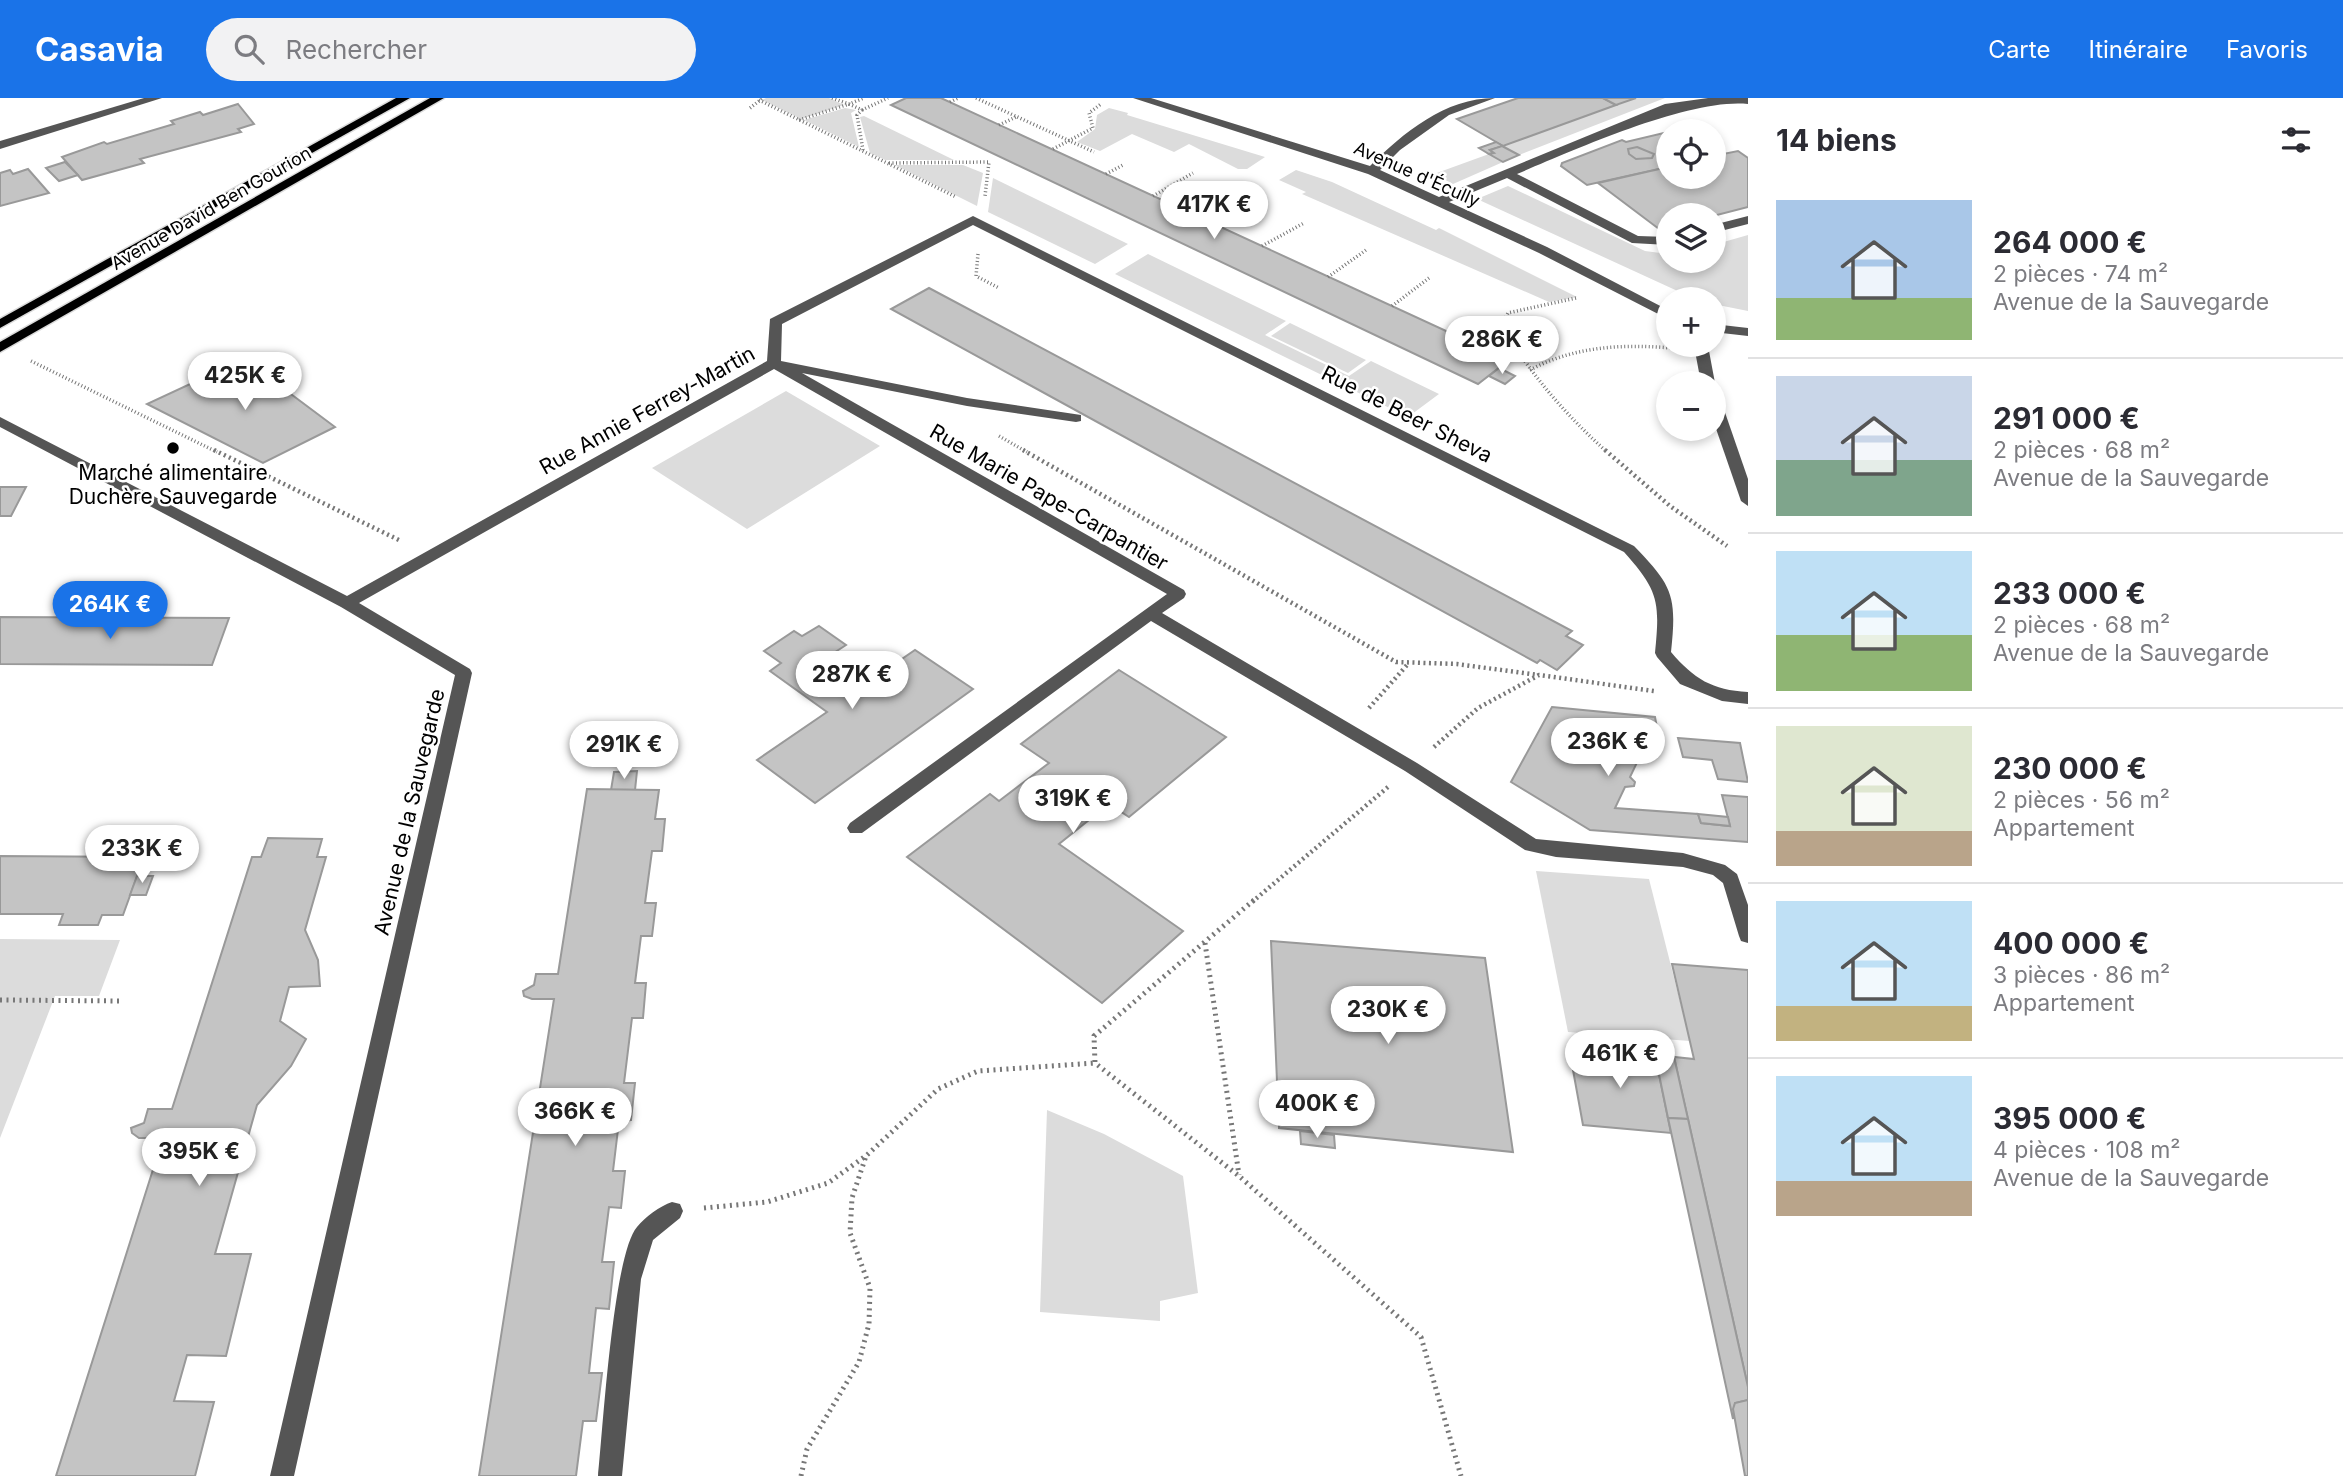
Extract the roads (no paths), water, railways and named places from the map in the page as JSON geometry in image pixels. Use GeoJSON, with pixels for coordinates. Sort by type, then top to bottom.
{"type":"FeatureCollection","features":[{"type":"Feature","properties":{"kind":"main road","name":"Avenue David Ben Gourion"},"geometry":{"type":"LineString","coordinates":[[0,324],[404,98]]}},
{"type":"Feature","properties":{"kind":"main road","name":"Avenue David Ben Gourion"},"geometry":{"type":"LineString","coordinates":[[0,348],[438,98]]}},
{"type":"Feature","properties":{"kind":"street"},"geometry":{"type":"LineString","coordinates":[[0,145],[156,98]]}},
{"type":"Feature","properties":{"kind":"street","name":"Avenue d'Écully"},"geometry":{"type":"LineString","coordinates":[[1139,98],[1372,171],[1543,250],[1656,309]]}},
{"type":"Feature","properties":{"kind":"street"},"geometry":{"type":"LineString","coordinates":[[1372,171],[1396,147],[1445,113],[1489,98]]}},
{"type":"Feature","properties":{"kind":"street"},"geometry":{"type":"LineString","coordinates":[[1439,202],[1669,106],[1737,98],[1748,101]]}},
{"type":"Feature","properties":{"kind":"street"},"geometry":{"type":"LineString","coordinates":[[1506,173],[1636,240],[1656,241]]}},
{"type":"Feature","properties":{"kind":"street","name":"Rue Annie Ferrey-Martin"},"geometry":{"type":"LineString","coordinates":[[347,603],[774,363],[775,322],[973,220]]}},
{"type":"Feature","properties":{"kind":"street","name":"Rue de Beer Sheva"},"geometry":{"type":"LineString","coordinates":[[973,220],[1629,549],[1656,578],[1667,613],[1663,653],[1686,680],[1728,697],[1748,698]]}},
{"type":"Feature","properties":{"kind":"street"},"geometry":{"type":"LineString","coordinates":[[1726,226],[1748,220]]}},
{"type":"Feature","properties":{"kind":"street"},"geometry":{"type":"LineString","coordinates":[[1726,329],[1748,332]]}},
{"type":"Feature","properties":{"kind":"street"},"geometry":{"type":"LineString","coordinates":[[774,363],[967,402],[1076,418]]}},
{"type":"Feature","properties":{"kind":"street","name":"Rue Marie Pape-Carpantier"},"geometry":{"type":"LineString","coordinates":[[774,363],[1178,594],[856,828]]}},
{"type":"Feature","properties":{"kind":"street","name":"Avenue de la Sauvegarde"},"geometry":{"type":"LineString","coordinates":[[0,421],[347,603],[464,673],[282,1476]]}},
{"type":"Feature","properties":{"kind":"street"},"geometry":{"type":"LineString","coordinates":[[1726,436],[1748,501]]}},
{"type":"Feature","properties":{"kind":"street"},"geometry":{"type":"LineString","coordinates":[[1151,614],[1411,767],[1531,845],[1556,850],[1683,860],[1719,870],[1731,879],[1748,936]]}},
{"type":"Feature","properties":{"kind":"street"},"geometry":{"type":"LineString","coordinates":[[610,1476],[630,1279],[644,1234],[672,1211]]}},
{"type":"Feature","properties":{"kind":"place","name":"Marché alimentaire Duchère Sauvegarde"},"geometry":{"type":"Point","coordinates":[173,448]}}]}
